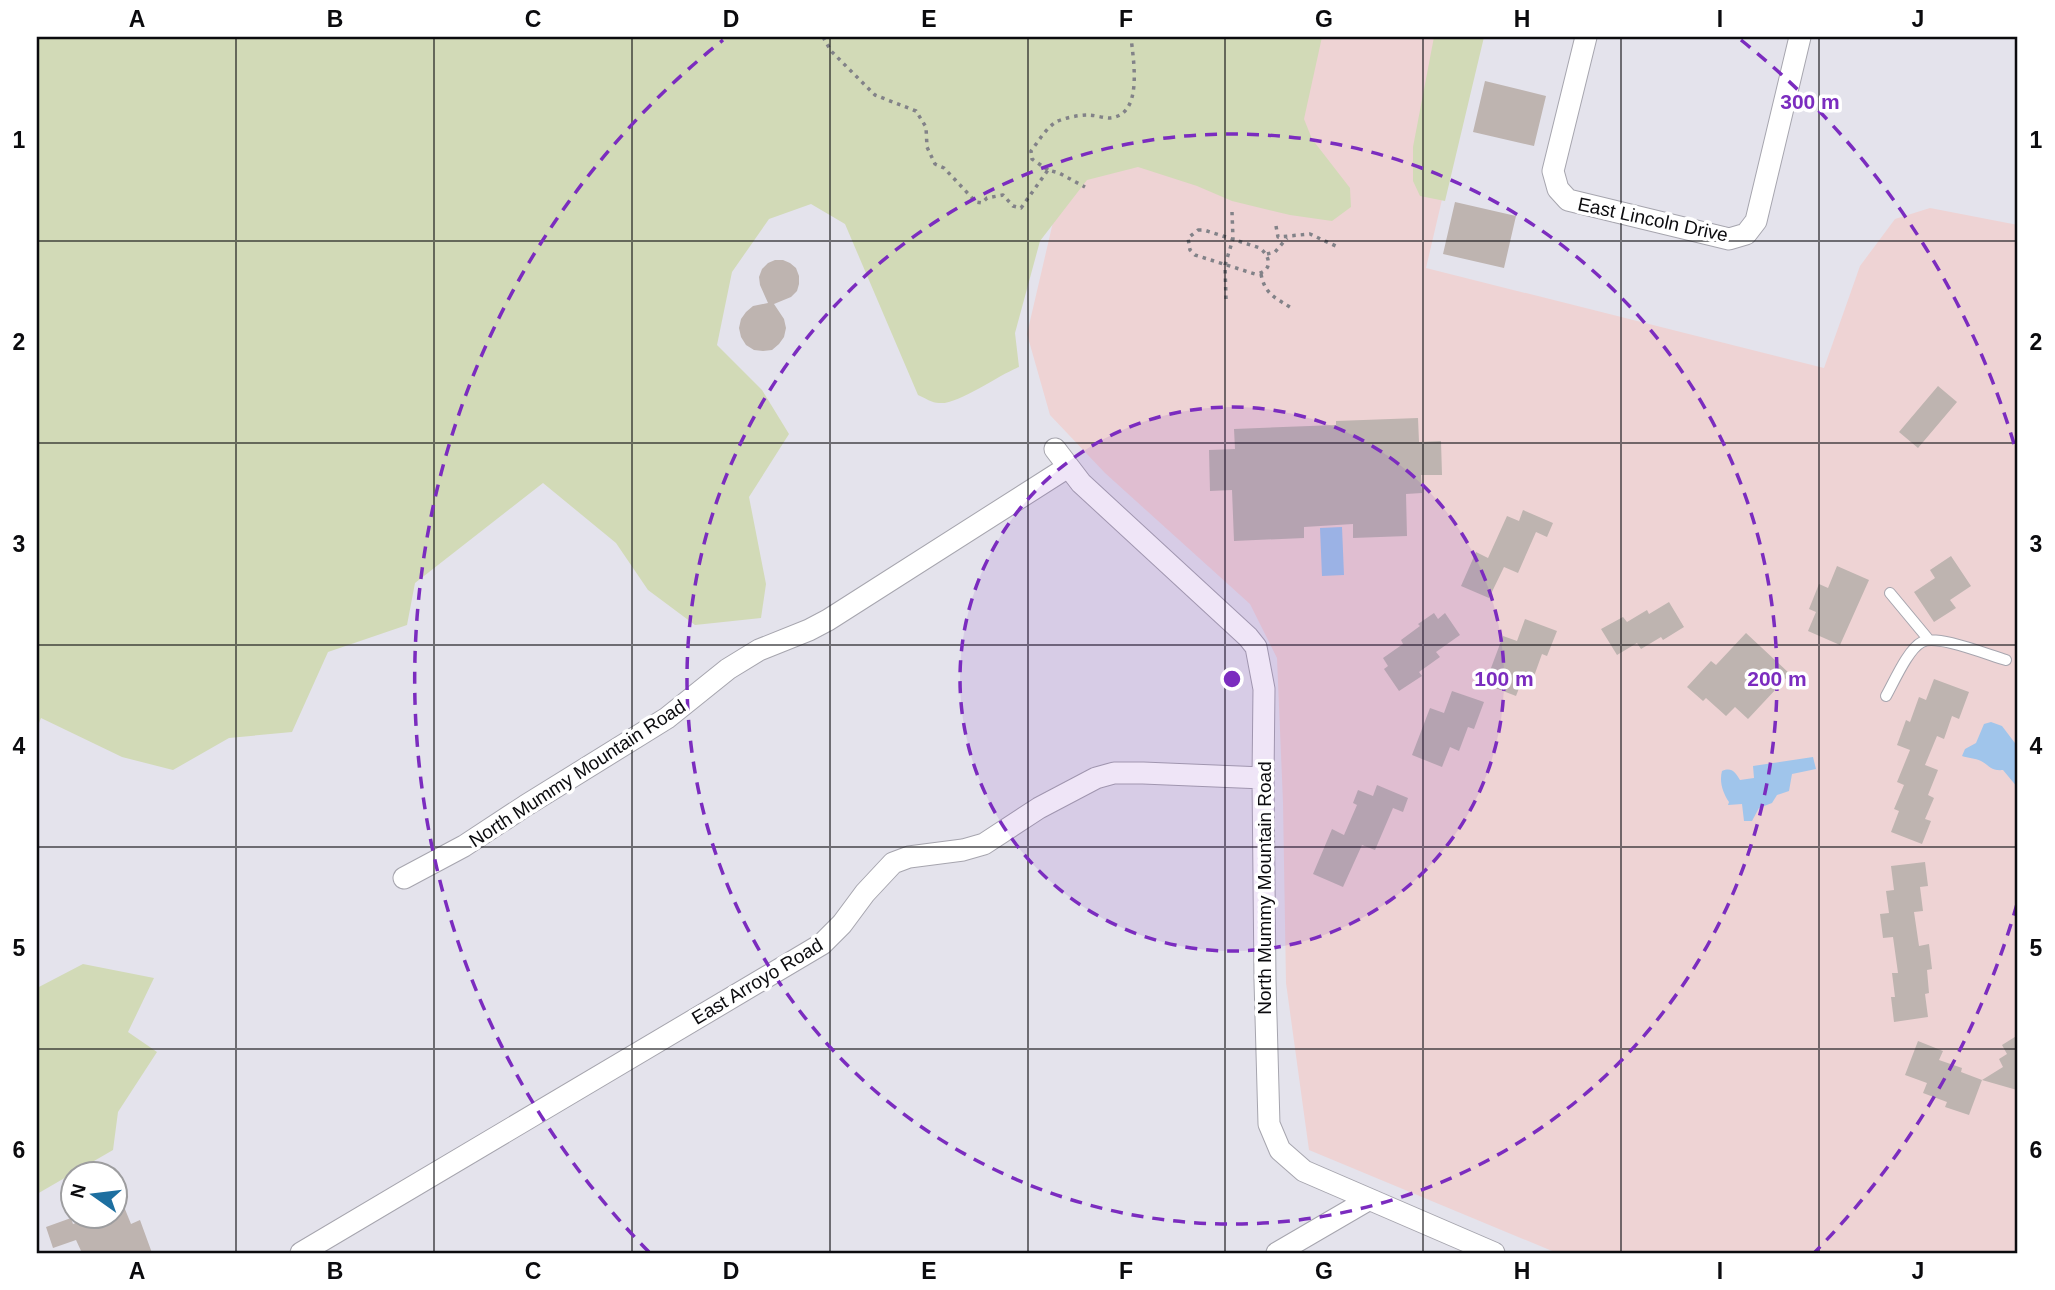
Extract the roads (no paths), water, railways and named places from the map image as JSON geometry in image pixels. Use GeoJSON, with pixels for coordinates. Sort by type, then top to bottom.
{"type":"FeatureCollection","features":[{"type":"Feature","properties":{"kind":"street","name":"East Lincoln Drive"},"geometry":{"type":"LineString","coordinates":[[1586,37],[1553,171],[1558,189],[1568,200],[1729,239],[1746,234],[1756,221],[1800,37]]}},
{"type":"Feature","properties":{"kind":"street","name":"North Mummy Mountain Road"},"geometry":{"type":"LineString","coordinates":[[1055,449],[1080,483],[1256,647],[1264,689],[1265,1019],[1269,1124],[1280,1150],[1304,1171],[1494,1253]]}},
{"type":"Feature","properties":{"kind":"street","name":"North Mummy Mountain Road"},"geometry":{"type":"LineString","coordinates":[[404,878],[464,846],[667,718],[728,669],[759,650],[828,620],[1068,467]]}},
{"type":"Feature","properties":{"kind":"street","name":"East Arroyo Road"},"geometry":{"type":"LineString","coordinates":[[300,1253],[822,944],[842,925],[865,893],[893,863],[909,857],[963,850],[984,844],[1039,807],[1087,782],[1114,773],[1263,778]]}},
{"type":"Feature","properties":{"kind":"street"},"geometry":{"type":"LineString","coordinates":[[1277,1253],[1368,1200]]}},
{"type":"Feature","properties":{"kind":"lane"},"geometry":{"type":"LineString","coordinates":[[1890,593],[1929,640]]}},
{"type":"Feature","properties":{"kind":"lane"},"geometry":{"type":"LineString","coordinates":[[1886,696],[1921,642],[1941,641],[2006,660]]}},
{"type":"Feature","properties":{"kind":"water"},"geometry":{"type":"Polygon","coordinates":[[[1342,527],[1344,575],[1322,576],[1320,528],[1342,527]]]}},
{"type":"Feature","properties":{"kind":"water"},"geometry":{"type":"Polygon","coordinates":[[[1991,722],[2002,726],[2018,747],[2018,788],[2003,770],[1993,769],[1979,760],[1962,756],[1965,749],[1976,743],[1984,724],[1991,722]]]}},
{"type":"Feature","properties":{"kind":"water"},"geometry":{"type":"Polygon","coordinates":[[[1813,757],[1816,769],[1792,774],[1789,791],[1777,795],[1772,803],[1759,808],[1752,821],[1744,821],[1742,804],[1728,805],[1721,783],[1722,771],[1733,771],[1740,780],[1754,778],[1753,766],[1813,757]]]}}]}
